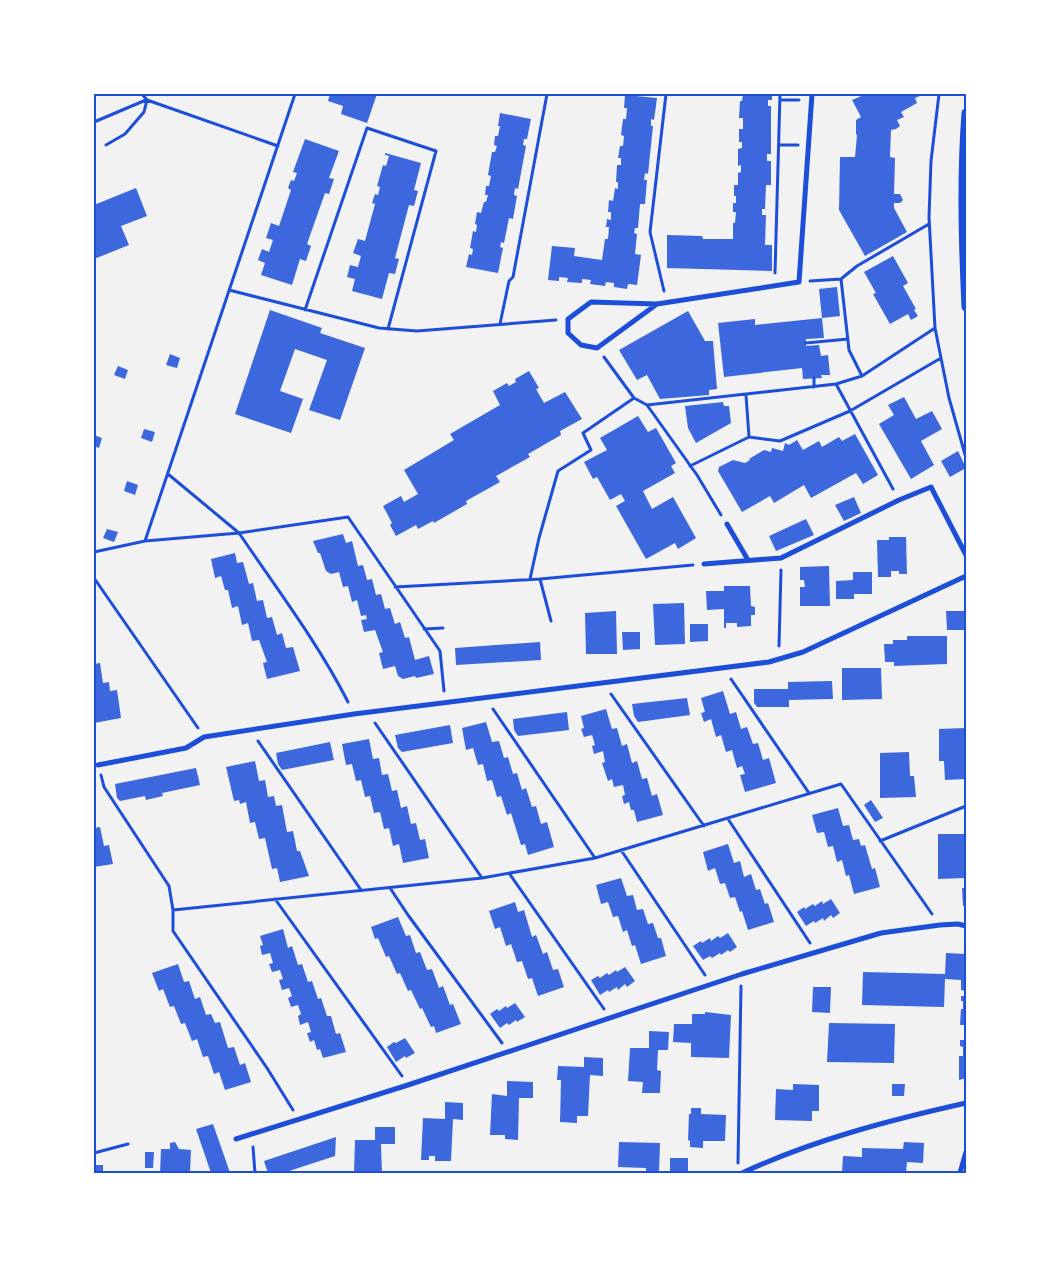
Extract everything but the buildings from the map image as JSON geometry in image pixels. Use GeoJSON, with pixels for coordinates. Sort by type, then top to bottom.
{"type":"FeatureCollection","features":[{"type":"Feature","properties":{"kind":"street"},"geometry":{"type":"LineString","coordinates":[[657,304],[597,348],[581,344],[568,333],[568,319],[591,302],[657,304],[799,282],[812,97]]}},
{"type":"Feature","properties":{"kind":"street"},"geometry":{"type":"LineString","coordinates":[[966,113],[962,161],[966,308]]}},
{"type":"Feature","properties":{"kind":"street"},"geometry":{"type":"LineString","coordinates":[[704,564],[781,558],[899,500],[931,487],[966,556]]}},
{"type":"Feature","properties":{"kind":"street"},"geometry":{"type":"LineString","coordinates":[[727,524],[748,560]]}},
{"type":"Feature","properties":{"kind":"street"},"geometry":{"type":"LineString","coordinates":[[98,765],[186,748],[204,737],[368,712],[769,662],[803,652],[966,576]]}},
{"type":"Feature","properties":{"kind":"street"},"geometry":{"type":"LineString","coordinates":[[236,1139],[251,1136],[298,1119],[408,1085],[711,983],[881,932],[940,925],[958,924],[966,926]]}},
{"type":"Feature","properties":{"kind":"street"},"geometry":{"type":"LineString","coordinates":[[742,1173],[830,1139],[911,1115],[966,1103]]}},
{"type":"Feature","properties":{"kind":"street"},"geometry":{"type":"LineString","coordinates":[[960,1173],[966,1152]]}},
{"type":"Feature","properties":{"kind":"path"},"geometry":{"type":"LineString","coordinates":[[142,94],[147,100],[278,146]]}},
{"type":"Feature","properties":{"kind":"path"},"geometry":{"type":"LineString","coordinates":[[145,541],[295,94]]}},
{"type":"Feature","properties":{"kind":"path"},"geometry":{"type":"LineString","coordinates":[[500,324],[508,281],[513,277],[547,94]]}},
{"type":"Feature","properties":{"kind":"path"},"geometry":{"type":"LineString","coordinates":[[666,94],[650,232],[666,303]]}},
{"type":"Feature","properties":{"kind":"path"},"geometry":{"type":"LineString","coordinates":[[775,286],[780,94]]}},
{"type":"Feature","properties":{"kind":"path"},"geometry":{"type":"LineString","coordinates":[[939,94],[931,161],[930,224],[935,328],[949,398],[966,458]]}},
{"type":"Feature","properties":{"kind":"path"},"geometry":{"type":"LineString","coordinates":[[780,100],[812,97]]}},
{"type":"Feature","properties":{"kind":"path"},"geometry":{"type":"LineString","coordinates":[[94,122],[147,100]]}},
{"type":"Feature","properties":{"kind":"path"},"geometry":{"type":"LineString","coordinates":[[106,145],[125,134],[144,112],[147,100]]}},
{"type":"Feature","properties":{"kind":"path"},"geometry":{"type":"LineString","coordinates":[[305,310],[367,128],[436,151],[388,329]]}},
{"type":"Feature","properties":{"kind":"path"},"geometry":{"type":"LineString","coordinates":[[779,145],[808,145]]}},
{"type":"Feature","properties":{"kind":"path"},"geometry":{"type":"LineString","coordinates":[[799,282],[841,279],[857,266],[930,224]]}},
{"type":"Feature","properties":{"kind":"path"},"geometry":{"type":"LineString","coordinates":[[841,279],[849,350],[862,376]]}},
{"type":"Feature","properties":{"kind":"path"},"geometry":{"type":"LineString","coordinates":[[229,290],[388,329],[417,331],[568,319]]}},
{"type":"Feature","properties":{"kind":"path"},"geometry":{"type":"LineString","coordinates":[[647,405],[836,384],[862,376],[935,328]]}},
{"type":"Feature","properties":{"kind":"path"},"geometry":{"type":"LineString","coordinates":[[806,343],[848,338]]}},
{"type":"Feature","properties":{"kind":"path"},"geometry":{"type":"LineString","coordinates":[[597,348],[634,398],[647,405],[690,466],[727,524]]}},
{"type":"Feature","properties":{"kind":"path"},"geometry":{"type":"LineString","coordinates":[[690,466],[749,437],[780,442],[850,411],[941,358]]}},
{"type":"Feature","properties":{"kind":"path"},"geometry":{"type":"LineString","coordinates":[[814,378],[814,387]]}},
{"type":"Feature","properties":{"kind":"path"},"geometry":{"type":"LineString","coordinates":[[836,384],[899,500]]}},
{"type":"Feature","properties":{"kind":"path"},"geometry":{"type":"LineString","coordinates":[[746,395],[749,437]]}},
{"type":"Feature","properties":{"kind":"path"},"geometry":{"type":"LineString","coordinates":[[530,579],[558,471],[591,450],[582,433],[634,398]]}},
{"type":"Feature","properties":{"kind":"path"},"geometry":{"type":"LineString","coordinates":[[168,474],[239,534],[330,668],[354,714]]}},
{"type":"Feature","properties":{"kind":"path"},"geometry":{"type":"LineString","coordinates":[[94,552],[145,541],[239,534],[348,518],[440,651],[446,703]]}},
{"type":"Feature","properties":{"kind":"path"},"geometry":{"type":"LineString","coordinates":[[779,659],[781,558]]}},
{"type":"Feature","properties":{"kind":"path"},"geometry":{"type":"LineString","coordinates":[[395,587],[540,579],[704,564]]}},
{"type":"Feature","properties":{"kind":"path"},"geometry":{"type":"LineString","coordinates":[[94,578],[204,737]]}},
{"type":"Feature","properties":{"kind":"path"},"geometry":{"type":"LineString","coordinates":[[540,579],[551,621]]}},
{"type":"Feature","properties":{"kind":"path"},"geometry":{"type":"LineString","coordinates":[[424,629],[443,628]]}},
{"type":"Feature","properties":{"kind":"path"},"geometry":{"type":"LineString","coordinates":[[724,668],[810,794]]}},
{"type":"Feature","properties":{"kind":"path"},"geometry":{"type":"LineString","coordinates":[[603,683],[704,826]]}},
{"type":"Feature","properties":{"kind":"path"},"geometry":{"type":"LineString","coordinates":[[486,698],[595,858]]}},
{"type":"Feature","properties":{"kind":"path"},"geometry":{"type":"LineString","coordinates":[[368,712],[482,878]]}},
{"type":"Feature","properties":{"kind":"path"},"geometry":{"type":"LineString","coordinates":[[252,730],[361,890]]}},
{"type":"Feature","properties":{"kind":"path"},"geometry":{"type":"LineString","coordinates":[[173,910],[482,878],[595,858],[841,784],[940,925]]}},
{"type":"Feature","properties":{"kind":"path"},"geometry":{"type":"LineString","coordinates":[[104,787],[169,886],[173,910],[173,931],[267,1068],[298,1119]]}},
{"type":"Feature","properties":{"kind":"path"},"geometry":{"type":"LineString","coordinates":[[880,841],[966,806]]}},
{"type":"Feature","properties":{"kind":"path"},"geometry":{"type":"LineString","coordinates":[[728,819],[816,952]]}},
{"type":"Feature","properties":{"kind":"path"},"geometry":{"type":"LineString","coordinates":[[621,850],[711,983]]}},
{"type":"Feature","properties":{"kind":"path"},"geometry":{"type":"LineString","coordinates":[[509,874],[611,1018]]}},
{"type":"Feature","properties":{"kind":"path"},"geometry":{"type":"LineString","coordinates":[[390,887],[408,915],[508,1052]]}},
{"type":"Feature","properties":{"kind":"path"},"geometry":{"type":"LineString","coordinates":[[275,899],[408,1085]]}},
{"type":"Feature","properties":{"kind":"path"},"geometry":{"type":"LineString","coordinates":[[738,1163],[742,974]]}},
{"type":"Feature","properties":{"kind":"path"},"geometry":{"type":"LineString","coordinates":[[251,1136],[255,1173]]}},
{"type":"Feature","properties":{"kind":"path"},"geometry":{"type":"LineString","coordinates":[[94,1153],[128,1144]]}}]}
